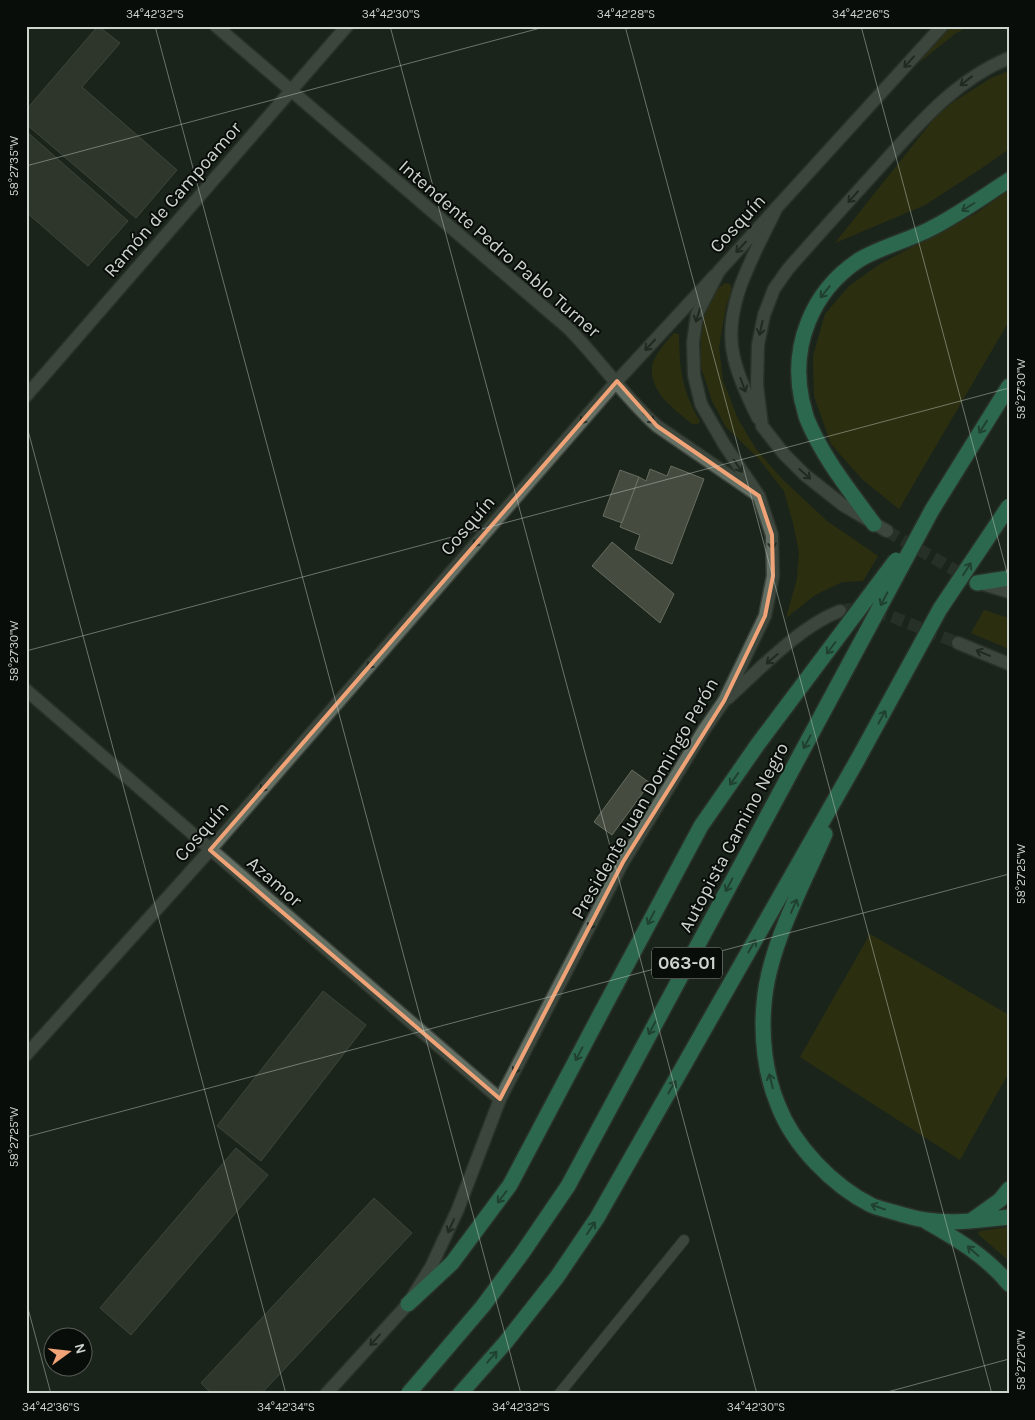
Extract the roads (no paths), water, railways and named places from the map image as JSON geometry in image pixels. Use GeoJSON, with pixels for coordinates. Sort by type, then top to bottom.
{"type":"FeatureCollection","features":[{"type":"Feature","properties":{"kind":"highway"},"geometry":{"type":"LineString","coordinates":[[881,528],[827,458],[806,418],[798,384],[799,354],[806,324],[820,298],[838,277],[860,260],[932,229],[1009,180]]}},
{"type":"Feature","properties":{"kind":"highway","name":"Autopista Camino Negro"},"geometry":{"type":"LineString","coordinates":[[408,1394],[483,1306],[568,1186],[932,510],[1009,386]]}},
{"type":"Feature","properties":{"kind":"highway","name":"063-01"},"geometry":{"type":"LineString","coordinates":[[460,1394],[505,1343],[557,1277],[598,1218],[858,759],[940,609],[1009,506]]}},
{"type":"Feature","properties":{"kind":"highway"},"geometry":{"type":"LineString","coordinates":[[408,1304],[452,1263],[510,1185],[701,826],[758,744],[860,610],[932,510]]}},
{"type":"Feature","properties":{"kind":"highway"},"geometry":{"type":"LineString","coordinates":[[977,582],[1009,578]]}},
{"type":"Feature","properties":{"kind":"highway"},"geometry":{"type":"LineString","coordinates":[[858,759],[782,934],[769,973],[764,1003],[763,1041],[777,1104],[788,1126],[832,1180],[851,1194],[873,1206],[925,1220],[969,1221],[1009,1217]]}},
{"type":"Feature","properties":{"kind":"highway"},"geometry":{"type":"LineString","coordinates":[[969,1221],[1000,1200],[1009,1189]]}},
{"type":"Feature","properties":{"kind":"highway"},"geometry":{"type":"LineString","coordinates":[[925,1220],[966,1245],[1002,1275],[1009,1284]]}},
{"type":"Feature","properties":{"kind":"street","name":"Intendente Pedro Pablo Turner"},"geometry":{"type":"LineString","coordinates":[[216,26],[568,328],[588,348],[644,414],[657,426],[759,496]]}},
{"type":"Feature","properties":{"kind":"street","name":"Ramón de Campoamor"},"geometry":{"type":"LineString","coordinates":[[26,396],[347,26]]}},
{"type":"Feature","properties":{"kind":"street","name":"Cosquín"},"geometry":{"type":"LineString","coordinates":[[26,1055],[210,850],[617,381],[942,26]]}},
{"type":"Feature","properties":{"kind":"street"},"geometry":{"type":"LineString","coordinates":[[762,426],[757,385],[758,345],[764,316],[774,289],[788,269],[930,112],[973,76],[1009,58]]}},
{"type":"Feature","properties":{"kind":"street"},"geometry":{"type":"LineString","coordinates":[[777,207],[741,286],[732,322],[733,356],[744,389],[762,426],[784,454],[805,475],[843,505],[881,528]]}},
{"type":"Feature","properties":{"kind":"street","name":"Presidente Juan Domingo Perón"},"geometry":{"type":"LineString","coordinates":[[326,1394],[408,1304],[431,1267],[458,1209],[500,1099],[623,862],[704,730],[724,701],[765,616],[773,576],[772,535],[759,496],[724,444],[702,404],[694,375],[693,342],[697,314],[719,271]]}},
{"type":"Feature","properties":{"kind":"street"},"geometry":{"type":"LineString","coordinates":[[977,582],[1009,592]]}},
{"type":"Feature","properties":{"kind":"street"},"geometry":{"type":"LineString","coordinates":[[724,701],[790,643],[824,617],[840,611]]}},
{"type":"Feature","properties":{"kind":"street"},"geometry":{"type":"LineString","coordinates":[[958,643],[1009,664]]}},
{"type":"Feature","properties":{"kind":"street","name":"Azamor"},"geometry":{"type":"LineString","coordinates":[[26,690],[500,1099]]}},
{"type":"Feature","properties":{"kind":"lane"},"geometry":{"type":"LineString","coordinates":[[559,1394],[684,1240]]}},
{"type":"Feature","properties":{"kind":"tunnel"},"geometry":{"type":"LineString","coordinates":[[887,531],[977,583]]}},
{"type":"Feature","properties":{"kind":"tunnel"},"geometry":{"type":"LineString","coordinates":[[840,611],[861,607],[888,615],[958,643]]}}]}
